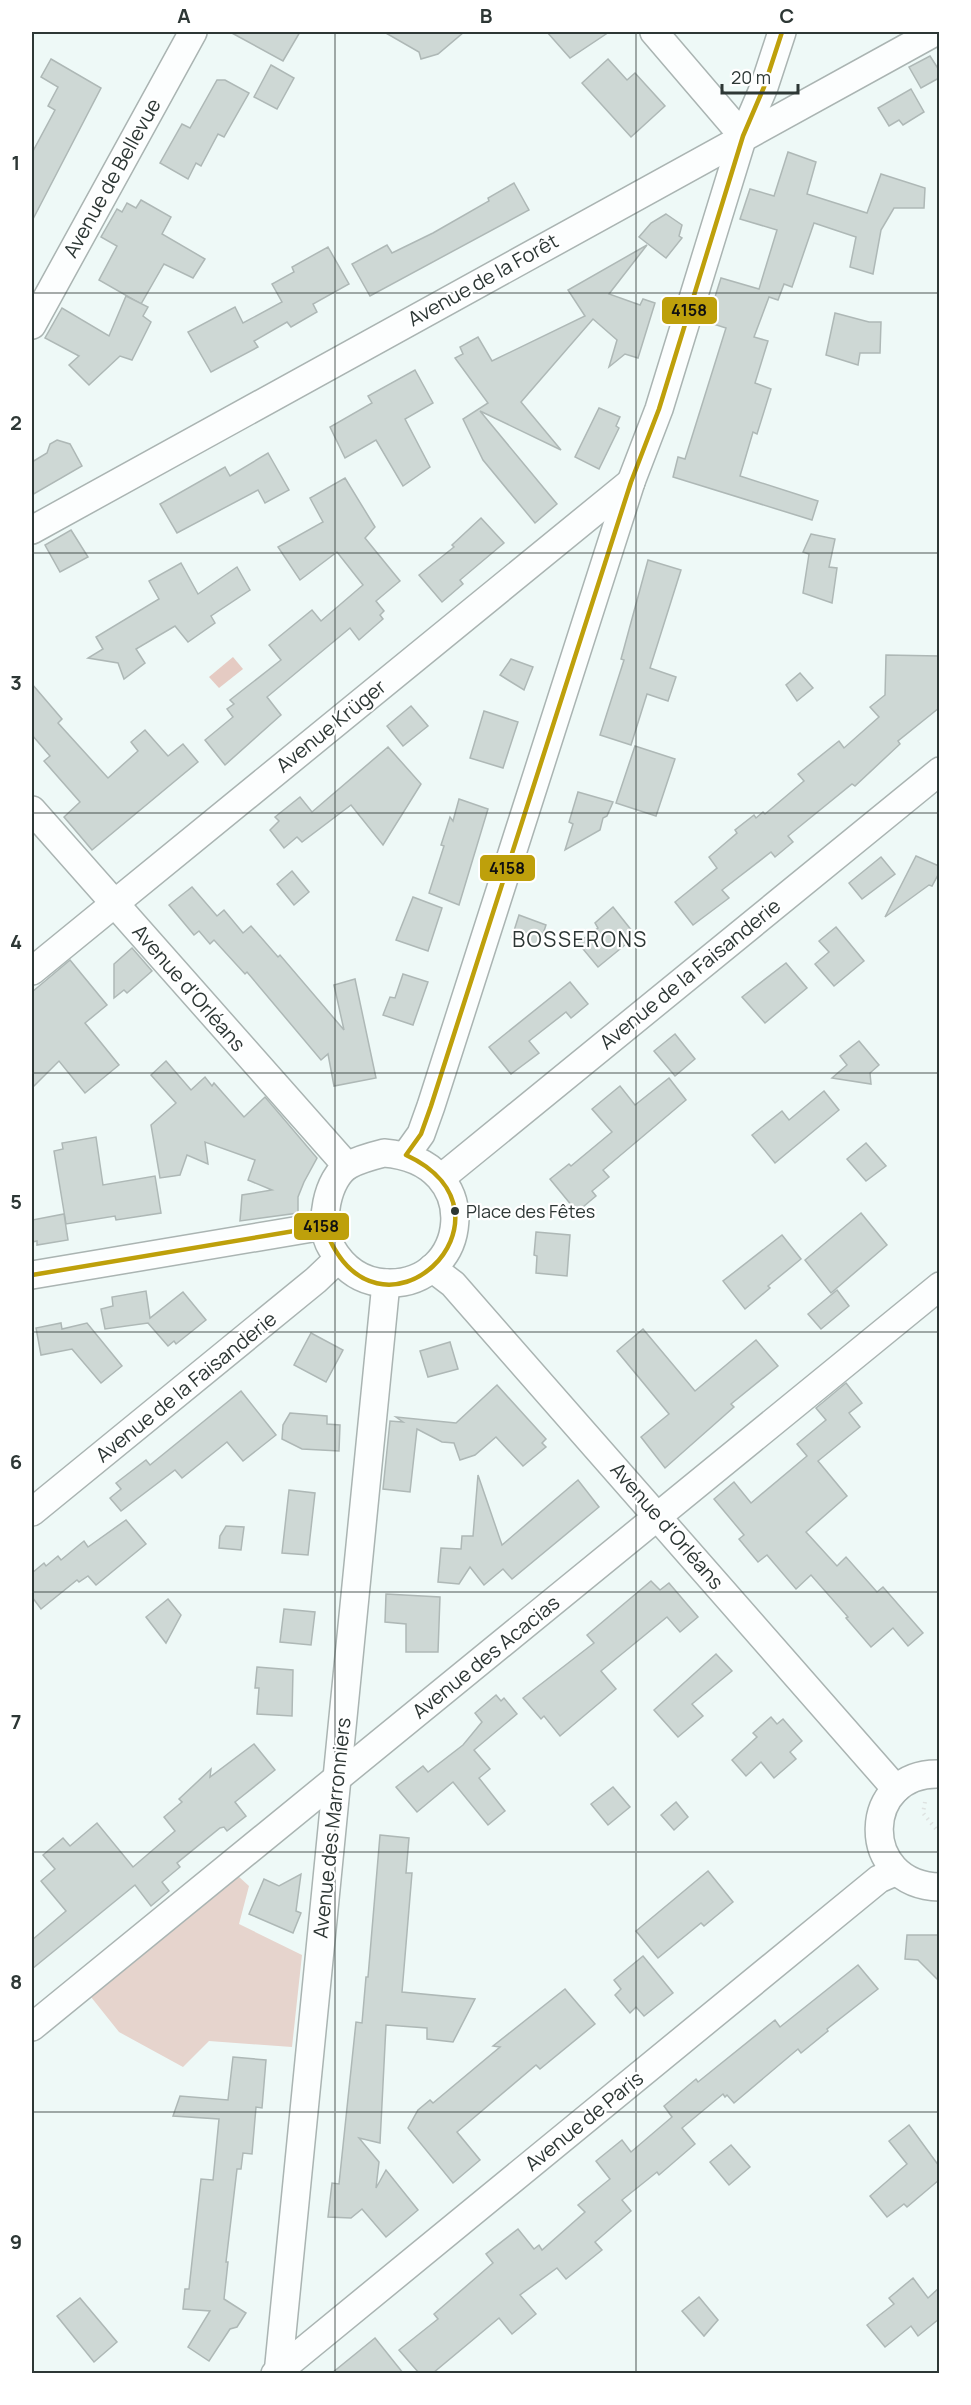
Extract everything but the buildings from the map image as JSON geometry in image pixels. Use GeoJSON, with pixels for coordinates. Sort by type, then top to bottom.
{"type":"FeatureCollection","features":[{"type":"Feature","properties":{"kind":"street","name":"Avenue de Bellevue"},"geometry":{"type":"LineString","coordinates":[[32,325],[193,32]]}},
{"type":"Feature","properties":{"kind":"street"},"geometry":{"type":"LineString","coordinates":[[654,32],[743,136]]}},
{"type":"Feature","properties":{"kind":"street"},"geometry":{"type":"LineString","coordinates":[[406,1155],[421,1134],[431,1106],[631,482],[659,409],[743,136],[764,87],[782,32]]}},
{"type":"Feature","properties":{"kind":"street","name":"Avenue de la Forêt"},"geometry":{"type":"LineString","coordinates":[[32,530],[935,32]]}},
{"type":"Feature","properties":{"kind":"street","name":"Avenue Krüger"},"geometry":{"type":"LineString","coordinates":[[32,971],[631,482]]}},
{"type":"Feature","properties":{"kind":"street","name":"Avenue de la Faisanderie"},"geometry":{"type":"LineString","coordinates":[[441,1178],[939,771]]}},
{"type":"Feature","properties":{"kind":"street","name":"Avenue d'Orléans"},"geometry":{"type":"LineString","coordinates":[[32,810],[347,1166]]}},
{"type":"Feature","properties":{"kind":"street"},"geometry":{"type":"LineString","coordinates":[[384,1153],[406,1155],[425,1163],[441,1178],[451,1195],[455,1214],[453,1234],[445,1253],[432,1268],[416,1279],[397,1284],[363,1278],[338,1259],[329,1244],[324,1226],[332,1186],[347,1166],[384,1153]]}},
{"type":"Feature","properties":{"kind":"street"},"geometry":{"type":"LineString","coordinates":[[32,1275],[324,1226]]}},
{"type":"Feature","properties":{"kind":"street","name":"Avenue de la Faisanderie"},"geometry":{"type":"LineString","coordinates":[[32,1512],[316,1280],[338,1259]]}},
{"type":"Feature","properties":{"kind":"street","name":"Avenue d'Orléans"},"geometry":{"type":"LineString","coordinates":[[432,1268],[453,1284],[659,1516],[896,1789]]}},
{"type":"Feature","properties":{"kind":"street","name":"Avenue des Marronniers"},"geometry":{"type":"LineString","coordinates":[[277,2373],[386,1283]]}},
{"type":"Feature","properties":{"kind":"street","name":"Avenue des Acacias"},"geometry":{"type":"LineString","coordinates":[[32,2027],[939,1286]]}},
{"type":"Feature","properties":{"kind":"street"},"geometry":{"type":"LineString","coordinates":[[934,1774],[910,1779],[896,1789],[885,1804],[879,1821],[882,1848],[895,1872],[909,1882],[925,1887],[939,1887]]}},
{"type":"Feature","properties":{"kind":"street","name":"Avenue de Paris"},"geometry":{"type":"LineString","coordinates":[[277,2373],[879,1879],[895,1872]]}},
{"type":"Feature","properties":{"kind":"path"},"geometry":{"type":"LineString","coordinates":[[934,1774],[923,1813],[939,1834]]}},
{"type":"Feature","properties":{"kind":"shaded area"},"geometry":{"type":"Polygon","coordinates":[[[233,657],[243,669],[219,688],[209,677],[233,657]]]}},
{"type":"Feature","properties":{"kind":"shaded area"},"geometry":{"type":"Polygon","coordinates":[[[237,1875],[249,1886],[239,1924],[302,1955],[292,2047],[209,2041],[183,2067],[119,2032],[91,1997],[237,1875]]]}},
{"type":"Feature","properties":{"kind":"transit line","name":"4158"},"geometry":{"type":"LineString","coordinates":[[32,1275],[324,1226],[348,1266],[377,1283],[407,1282],[433,1266],[450,1241],[455,1211],[442,1181],[406,1155],[421,1134],[431,1106],[631,482],[659,409],[743,136],[764,87],[782,32]]}},
{"type":"Feature","properties":{"kind":"place","name":"Place des Fêtes"},"geometry":{"type":"Point","coordinates":[455,1211]}},
{"type":"Feature","properties":{"kind":"district","name":"BOSSERONS"},"geometry":{"type":"Point","coordinates":[580,940]}}]}
